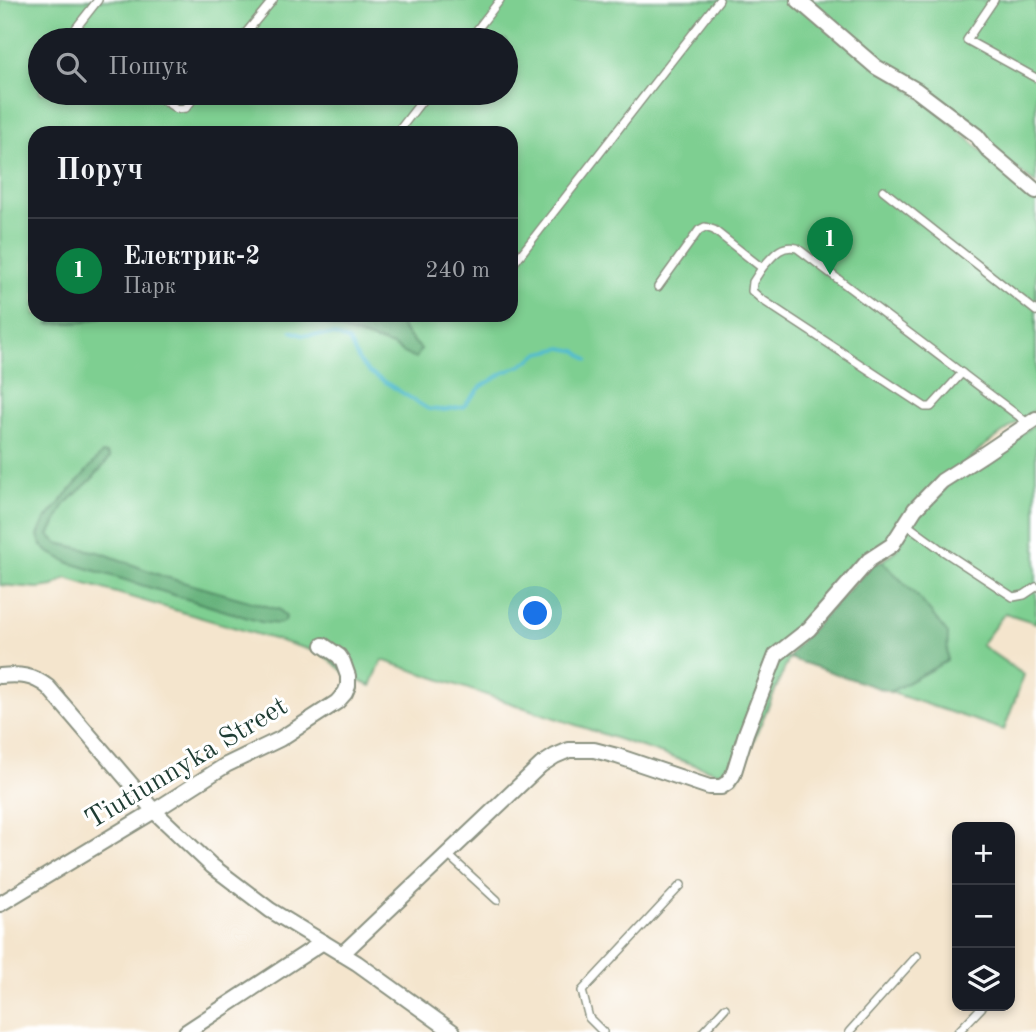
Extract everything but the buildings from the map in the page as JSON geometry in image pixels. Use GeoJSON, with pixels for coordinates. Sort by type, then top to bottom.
{"type":"FeatureCollection","features":[{"type":"Feature","properties":{"kind":"street"},"geometry":{"type":"LineString","coordinates":[[798,0],[876,67],[916,90],[977,136],[989,151],[1036,191]]}},
{"type":"Feature","properties":{"kind":"street"},"geometry":{"type":"LineString","coordinates":[[342,954],[541,765],[555,756],[569,750],[594,751],[709,787],[721,787],[727,783],[733,775],[776,655],[809,629],[869,560],[892,545],[915,509],[942,481],[1032,421]]}},
{"type":"Feature","properties":{"kind":"street","name":"Tiutiunnyka Street"},"geometry":{"type":"LineString","coordinates":[[0,904],[226,765],[280,738],[337,702],[348,686],[347,670],[339,656],[323,645]]}},
{"type":"Feature","properties":{"kind":"street"},"geometry":{"type":"LineString","coordinates":[[0,676],[22,675],[34,678],[48,687],[154,811],[212,866],[270,910],[342,954],[453,1032]]}},
{"type":"Feature","properties":{"kind":"street"},"geometry":{"type":"LineString","coordinates":[[186,1032],[323,942]]}},
{"type":"Feature","properties":{"kind":"lane"},"geometry":{"type":"LineString","coordinates":[[76,28],[98,0]]}},
{"type":"Feature","properties":{"kind":"lane"},"geometry":{"type":"LineString","coordinates":[[250,28],[273,0]]}},
{"type":"Feature","properties":{"kind":"lane"},"geometry":{"type":"LineString","coordinates":[[478,28],[500,0]]}},
{"type":"Feature","properties":{"kind":"lane"},"geometry":{"type":"LineString","coordinates":[[518,258],[719,0]]}},
{"type":"Feature","properties":{"kind":"lane"},"geometry":{"type":"LineString","coordinates":[[993,0],[967,40],[1036,78]]}},
{"type":"Feature","properties":{"kind":"lane"},"geometry":{"type":"LineString","coordinates":[[171,105],[177,109],[188,105]]}},
{"type":"Feature","properties":{"kind":"lane"},"geometry":{"type":"LineString","coordinates":[[402,126],[419,105]]}},
{"type":"Feature","properties":{"kind":"lane"},"geometry":{"type":"LineString","coordinates":[[883,190],[1036,311]]}},
{"type":"Feature","properties":{"kind":"lane"},"geometry":{"type":"LineString","coordinates":[[658,287],[699,230],[705,227],[714,230],[762,268]]}},
{"type":"Feature","properties":{"kind":"lane"},"geometry":{"type":"LineString","coordinates":[[962,373],[931,407],[925,407],[752,291],[753,282],[778,251],[788,246],[797,248],[962,373],[1032,421]]}},
{"type":"Feature","properties":{"kind":"lane"},"geometry":{"type":"LineString","coordinates":[[906,523],[1013,597],[1024,595],[1036,587]]}},
{"type":"Feature","properties":{"kind":"lane"},"geometry":{"type":"LineString","coordinates":[[447,854],[498,900]]}},
{"type":"Feature","properties":{"kind":"lane"},"geometry":{"type":"LineString","coordinates":[[603,1032],[589,1018],[582,991],[681,886]]}},
{"type":"Feature","properties":{"kind":"lane"},"geometry":{"type":"LineString","coordinates":[[849,1032],[917,956]]}},
{"type":"Feature","properties":{"kind":"lane"},"geometry":{"type":"LineString","coordinates":[[703,1032],[725,1008]]}},
{"type":"Feature","properties":{"kind":"lane"},"geometry":{"type":"LineString","coordinates":[[958,1032],[978,1011]]}},
{"type":"Feature","properties":{"kind":"green space"},"geometry":{"type":"Polygon","coordinates":[[[0,0],[792,0],[941,114],[998,166],[1036,196],[1036,409],[980,449],[888,540],[860,559],[801,628],[774,652],[789,658],[737,779],[382,660],[371,686],[350,677],[321,653],[66,578],[53,586],[38,588],[0,585],[0,0]]]}},
{"type":"Feature","properties":{"kind":"green space"},"geometry":{"type":"Polygon","coordinates":[[[810,0],[1036,0],[1036,184],[1004,159],[976,128],[919,82],[869,52],[810,0]]]}},
{"type":"Feature","properties":{"kind":"green space"},"geometry":{"type":"Polygon","coordinates":[[[50,322],[85,322],[49,324],[50,322]]]}},
{"type":"Feature","properties":{"kind":"green space"},"geometry":{"type":"Polygon","coordinates":[[[318,322],[402,322],[400,324],[405,333],[421,349],[416,358],[393,346],[318,322]]]}},
{"type":"Feature","properties":{"kind":"green space"},"geometry":{"type":"Polygon","coordinates":[[[1036,424],[1036,623],[1005,613],[981,645],[1024,675],[1004,730],[890,692],[947,661],[882,561],[897,549],[918,512],[943,486],[1036,424]]]}},
{"type":"Feature","properties":{"kind":"green space"},"geometry":{"type":"Polygon","coordinates":[[[102,453],[110,458],[65,504],[49,535],[57,543],[102,553],[162,576],[280,610],[286,617],[285,621],[278,624],[261,622],[70,563],[48,552],[41,545],[38,535],[45,520],[102,453]]]}},
{"type":"Feature","properties":{"kind":"green space"},"geometry":{"type":"Polygon","coordinates":[[[882,561],[920,599],[948,634],[947,661],[890,692],[789,658],[796,646],[872,565],[882,561]]]}},
{"type":"Feature","properties":{"kind":"waterway"},"geometry":{"type":"LineString","coordinates":[[291,331],[302,335],[334,335],[349,341],[359,361],[369,372],[428,409],[463,407],[481,387],[540,353],[562,348],[577,351],[588,360]]}},
{"type":"Feature","properties":{"kind":"place","name":"Електрик-2"},"geometry":{"type":"Point","coordinates":[830,275]}}]}
